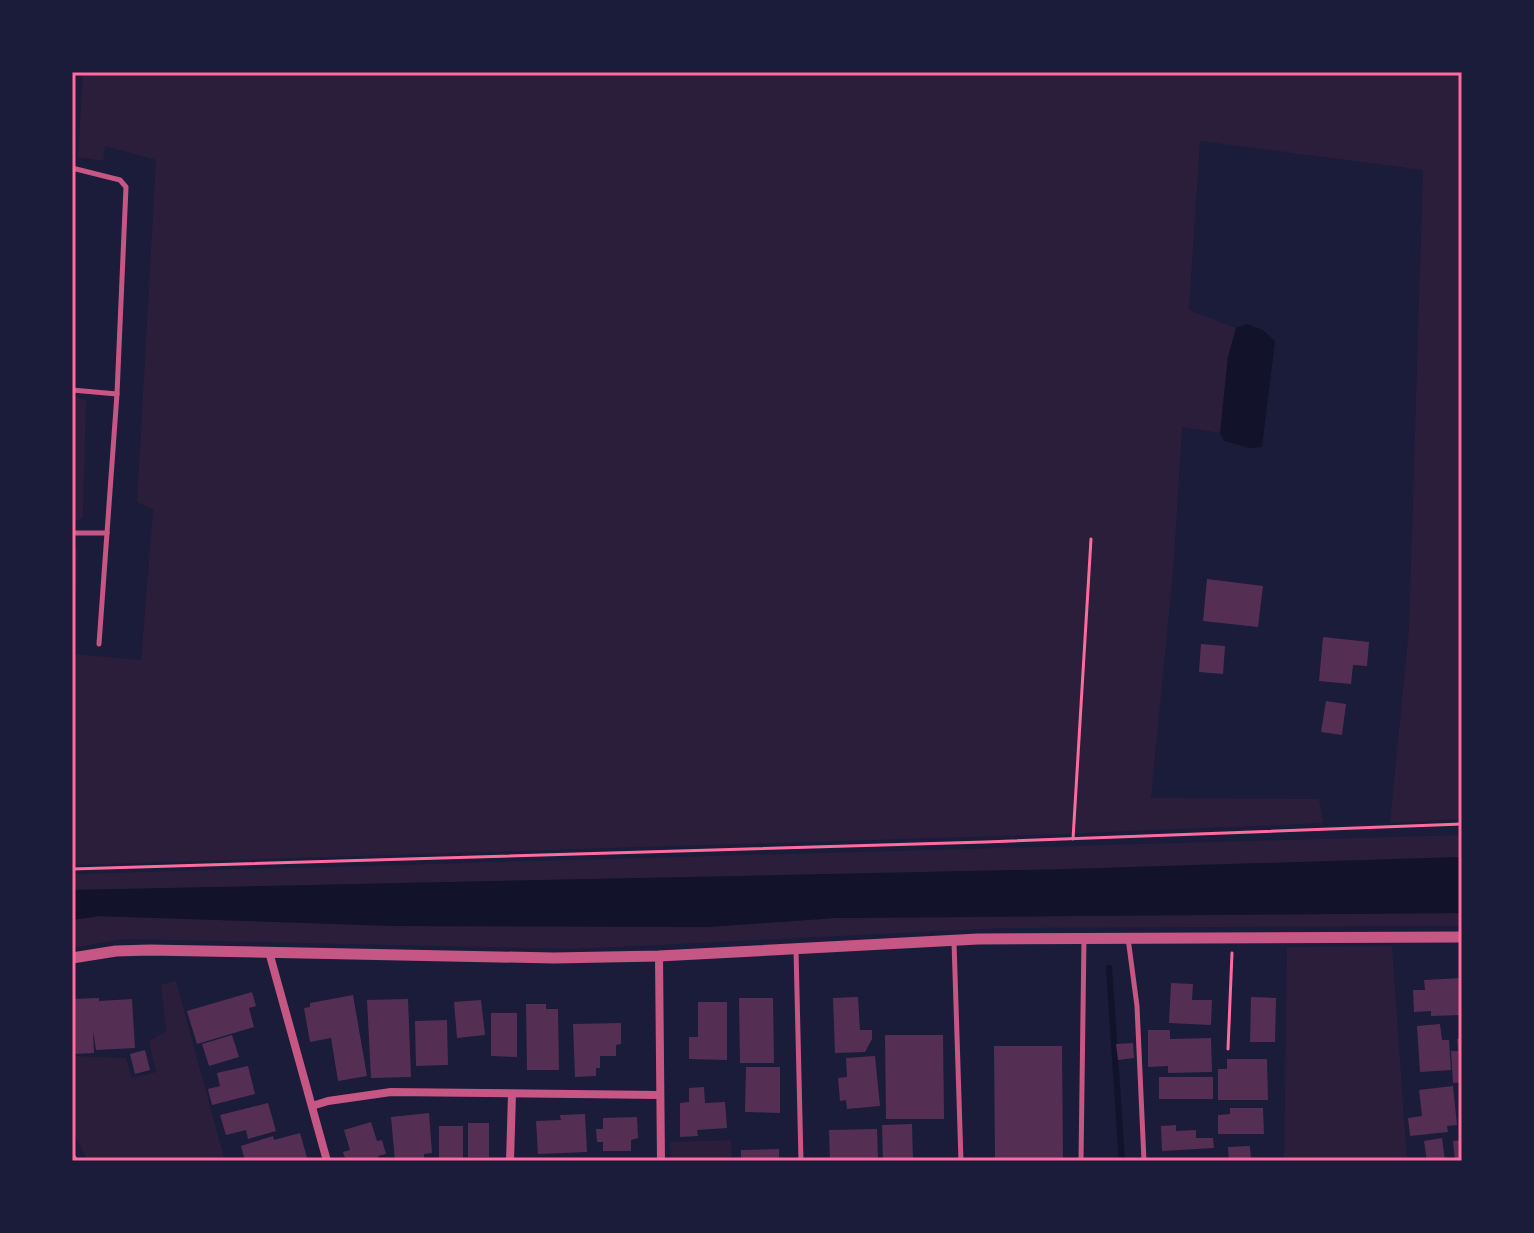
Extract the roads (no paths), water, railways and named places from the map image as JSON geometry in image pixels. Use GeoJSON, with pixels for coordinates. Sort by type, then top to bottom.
{"type":"FeatureCollection","features":[{"type":"Feature","properties":{"kind":"street"},"geometry":{"type":"LineString","coordinates":[[72,958],[116,951],[150,950],[554,958],[659,956],[954,940],[1462,937]]}},
{"type":"Feature","properties":{"kind":"street"},"geometry":{"type":"LineString","coordinates":[[269,952],[327,1161]]}},
{"type":"Feature","properties":{"kind":"street"},"geometry":{"type":"LineString","coordinates":[[659,956],[661,1161]]}},
{"type":"Feature","properties":{"kind":"street"},"geometry":{"type":"LineString","coordinates":[[312,1106],[391,1092],[660,1095]]}},
{"type":"Feature","properties":{"kind":"street"},"geometry":{"type":"LineString","coordinates":[[510,1161],[512,1094]]}},
{"type":"Feature","properties":{"kind":"lane"},"geometry":{"type":"LineString","coordinates":[[72,168],[120,180],[126,187],[117,394],[99,644]]}},
{"type":"Feature","properties":{"kind":"lane"},"geometry":{"type":"LineString","coordinates":[[72,390],[117,394]]}},
{"type":"Feature","properties":{"kind":"lane"},"geometry":{"type":"LineString","coordinates":[[72,533],[107,533]]}},
{"type":"Feature","properties":{"kind":"lane"},"geometry":{"type":"LineString","coordinates":[[1081,1161],[1084,937]]}},
{"type":"Feature","properties":{"kind":"lane"},"geometry":{"type":"LineString","coordinates":[[1128,937],[1137,1006],[1144,1161]]}},
{"type":"Feature","properties":{"kind":"lane"},"geometry":{"type":"LineString","coordinates":[[954,940],[961,1161]]}},
{"type":"Feature","properties":{"kind":"lane"},"geometry":{"type":"LineString","coordinates":[[796,948],[801,1161]]}},
{"type":"Feature","properties":{"kind":"waterway"},"geometry":{"type":"LineString","coordinates":[[1109,968],[1122,1161]]}}]}
